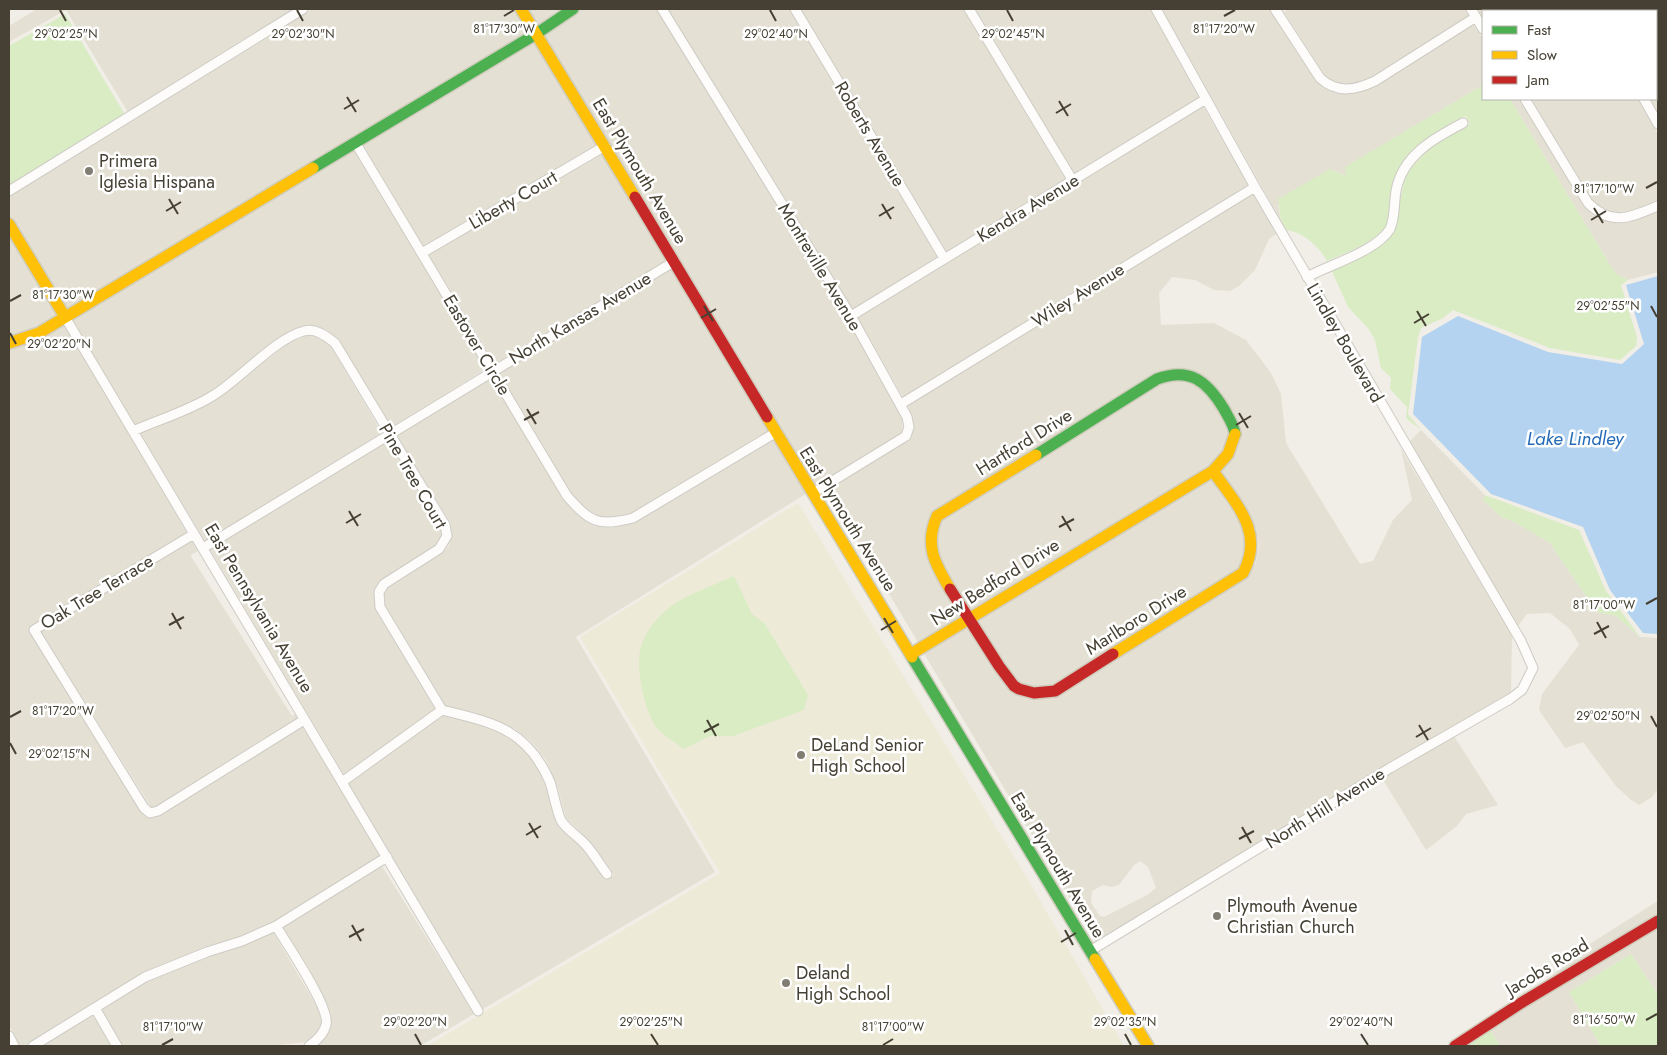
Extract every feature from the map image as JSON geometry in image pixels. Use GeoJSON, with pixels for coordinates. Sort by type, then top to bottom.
{"type":"FeatureCollection","features":[{"type":"Feature","properties":{"kind":"street"},"geometry":{"type":"LineString","coordinates":[[9,191],[303,9]]}},
{"type":"Feature","properties":{"kind":"street","name":"East Plymouth Avenue"},"geometry":{"type":"LineString","coordinates":[[521,9],[675,261],[775,433],[1148,1046]]}},
{"type":"Feature","properties":{"kind":"street"},"geometry":{"type":"LineString","coordinates":[[9,343],[39,333],[536,34],[574,9]]}},
{"type":"Feature","properties":{"kind":"street","name":"Montreville Avenue"},"geometry":{"type":"LineString","coordinates":[[662,9],[851,316],[901,404],[908,422],[906,436],[813,493]]}},
{"type":"Feature","properties":{"kind":"street","name":"Roberts Avenue"},"geometry":{"type":"LineString","coordinates":[[795,9],[944,258]]}},
{"type":"Feature","properties":{"kind":"street"},"geometry":{"type":"LineString","coordinates":[[969,9],[1073,181]]}},
{"type":"Feature","properties":{"kind":"street","name":"Lindley Boulevard"},"geometry":{"type":"LineString","coordinates":[[1156,9],[1254,186],[1522,641],[1533,668],[1530,676]]}},
{"type":"Feature","properties":{"kind":"street"},"geometry":{"type":"LineString","coordinates":[[1278,10],[1320,78],[1326,84],[1342,89],[1359,87],[1375,81],[1474,13],[1482,27]]}},
{"type":"Feature","properties":{"kind":"street","name":"Kendra Avenue"},"geometry":{"type":"LineString","coordinates":[[851,316],[1206,99]]}},
{"type":"Feature","properties":{"kind":"street"},"geometry":{"type":"LineString","coordinates":[[1526,100],[1588,203],[1599,214],[1622,218],[1658,206]]}},
{"type":"Feature","properties":{"kind":"street"},"geometry":{"type":"LineString","coordinates":[[1645,100],[1658,124]]}},
{"type":"Feature","properties":{"kind":"street"},"geometry":{"type":"LineString","coordinates":[[1307,277],[1372,245],[1390,230],[1397,186],[1402,172],[1430,141],[1463,123]]}},
{"type":"Feature","properties":{"kind":"street","name":"Eastover Circle"},"geometry":{"type":"LineString","coordinates":[[355,142],[567,496],[579,509],[596,521],[610,524],[633,518],[775,433]]}},
{"type":"Feature","properties":{"kind":"street","name":"Liberty Court"},"geometry":{"type":"LineString","coordinates":[[422,253],[604,146]]}},
{"type":"Feature","properties":{"kind":"street","name":"Wiley Avenue"},"geometry":{"type":"LineString","coordinates":[[901,404],[1254,186]]}},
{"type":"Feature","properties":{"kind":"street","name":"East Pennsylvania Avenue"},"geometry":{"type":"LineString","coordinates":[[9,224],[478,1011]]}},
{"type":"Feature","properties":{"kind":"street","name":"North Kansas Avenue"},"geometry":{"type":"LineString","coordinates":[[203,548],[492,370],[675,261]]}},
{"type":"Feature","properties":{"kind":"street","name":"Pine Tree Court"},"geometry":{"type":"LineString","coordinates":[[133,431],[186,410],[213,396],[285,340],[304,331],[315,331],[335,343],[446,525],[447,536],[439,549],[384,584],[379,592],[380,607],[442,710]]}},
{"type":"Feature","properties":{"kind":"street","name":"Hartford Drive"},"geometry":{"type":"LineString","coordinates":[[969,618],[934,560],[929,538],[938,516],[1168,374],[1178,373],[1194,376],[1203,382],[1222,406]]}},
{"type":"Feature","properties":{"kind":"street","name":"New Bedford Drive"},"geometry":{"type":"LineString","coordinates":[[911,654],[1213,471],[1230,453],[1235,432],[1222,406]]}},
{"type":"Feature","properties":{"kind":"street","name":"Marlboro Drive"},"geometry":{"type":"LineString","coordinates":[[969,618],[1012,684],[1028,692],[1040,694],[1055,691],[1206,597],[1247,568],[1251,562],[1254,546],[1252,532],[1213,471]]}},
{"type":"Feature","properties":{"kind":"street","name":"Oak Tree Terrace"},"geometry":{"type":"LineString","coordinates":[[194,534],[34,630],[144,808],[150,814],[158,811],[304,720]]}},
{"type":"Feature","properties":{"kind":"street","name":"North Hill Avenue"},"geometry":{"type":"LineString","coordinates":[[1090,951],[1390,768],[1510,698],[1522,690],[1530,676]]}},
{"type":"Feature","properties":{"kind":"street"},"geometry":{"type":"LineString","coordinates":[[342,782],[442,710],[474,718],[512,732],[528,746],[542,764],[553,791],[561,821],[585,844],[607,874]]}},
{"type":"Feature","properties":{"kind":"street"},"geometry":{"type":"LineString","coordinates":[[34,1046],[145,977],[207,952],[242,941],[276,926],[387,857]]}},
{"type":"Feature","properties":{"kind":"street","name":"Jacobs Road"},"geometry":{"type":"LineString","coordinates":[[1455,1046],[1521,1003],[1658,921]]}},
{"type":"Feature","properties":{"kind":"street"},"geometry":{"type":"LineString","coordinates":[[276,926],[309,980],[326,1017],[327,1025],[320,1037],[310,1046]]}},
{"type":"Feature","properties":{"kind":"street"},"geometry":{"type":"LineString","coordinates":[[95,1008],[117,1046]]}},
{"type":"Feature","properties":{"kind":"street"},"geometry":{"type":"LineString","coordinates":[[9,1036],[14,1046]]}},
{"type":"Feature","properties":{"kind":"shaded area"},"geometry":{"type":"Polygon","coordinates":[[[37,9],[295,9],[128,112],[66,10],[9,42],[9,26],[37,9]]]}},
{"type":"Feature","properties":{"kind":"shaded area"},"geometry":{"type":"Polygon","coordinates":[[[312,9],[515,9],[529,33],[67,310],[9,214],[9,197],[312,9]]]}},
{"type":"Feature","properties":{"kind":"shaded area"},"geometry":{"type":"Polygon","coordinates":[[[527,9],[565,9],[538,27],[527,9]]]}},
{"type":"Feature","properties":{"kind":"shaded area"},"geometry":{"type":"Polygon","coordinates":[[[582,9],[656,9],[844,315],[897,406],[903,419],[902,433],[815,487],[779,431],[682,262],[543,35],[582,9]]]}},
{"type":"Feature","properties":{"kind":"shaded area"},"geometry":{"type":"Polygon","coordinates":[[[668,9],[789,9],[937,257],[853,310],[668,9]]]}},
{"type":"Feature","properties":{"kind":"shaded area"},"geometry":{"type":"Polygon","coordinates":[[[801,9],[963,9],[1066,180],[946,252],[801,9]]]}},
{"type":"Feature","properties":{"kind":"shaded area"},"geometry":{"type":"Polygon","coordinates":[[[975,9],[1150,9],[1199,98],[1075,174],[975,9]]]}},
{"type":"Feature","properties":{"kind":"shaded area"},"geometry":{"type":"Polygon","coordinates":[[[1162,9],[1269,9],[1315,80],[1323,87],[1342,94],[1366,90],[1378,84],[1474,24],[1482,37],[1482,86],[1346,167],[1347,176],[1330,169],[1278,205],[1281,221],[1162,9]]]}},
{"type":"Feature","properties":{"kind":"shaded area"},"geometry":{"type":"Polygon","coordinates":[[[1289,9],[1465,9],[1469,16],[1373,77],[1343,85],[1330,80],[1324,74],[1284,12],[1289,9]]]}},
{"type":"Feature","properties":{"kind":"shaded area"},"geometry":{"type":"Polygon","coordinates":[[[1477,9],[1584,10],[1482,10],[1482,17],[1477,9]]]}},
{"type":"Feature","properties":{"kind":"shaded area"},"geometry":{"type":"Polygon","coordinates":[[[1658,9],[1658,114],[1651,100],[1657,100],[1657,10],[1596,10],[1658,9]]]}},
{"type":"Feature","properties":{"kind":"shaded area"},"geometry":{"type":"Polygon","coordinates":[[[534,41],[598,145],[424,247],[362,143],[534,41]]]}},
{"type":"Feature","properties":{"kind":"shaded area"},"geometry":{"type":"Polygon","coordinates":[[[1511,100],[1520,100],[1584,206],[1595,218],[1622,223],[1658,211],[1658,272],[1628,280],[1615,273],[1511,100]]]}},
{"type":"Feature","properties":{"kind":"shaded area"},"geometry":{"type":"Polygon","coordinates":[[[1532,100],[1639,100],[1658,134],[1658,202],[1622,214],[1602,210],[1592,200],[1532,100]]]}},
{"type":"Feature","properties":{"kind":"shaded area"},"geometry":{"type":"Polygon","coordinates":[[[1203,106],[1248,185],[903,397],[858,318],[1203,106]]]}},
{"type":"Feature","properties":{"kind":"shaded area"},"geometry":{"type":"Polygon","coordinates":[[[353,149],[486,369],[391,428],[339,341],[329,332],[317,327],[305,327],[211,392],[185,405],[135,425],[72,318],[353,149]]]}},
{"type":"Feature","properties":{"kind":"shaded area"},"geometry":{"type":"Polygon","coordinates":[[[603,153],[668,260],[495,364],[429,255],[603,153]]]}},
{"type":"Feature","properties":{"kind":"shaded area"},"geometry":{"type":"Polygon","coordinates":[[[1253,193],[1276,234],[1269,239],[1255,270],[1239,286],[1230,291],[1214,290],[1195,280],[1172,277],[1159,293],[1161,325],[1214,323],[1246,340],[1271,373],[1281,394],[1286,443],[1360,564],[1373,561],[1393,520],[1412,500],[1401,449],[1512,636],[1511,692],[1388,764],[1096,942],[923,652],[967,625],[1008,687],[1040,698],[1247,576],[1256,562],[1259,545],[1256,529],[1220,472],[1236,420],[1180,368],[927,528],[962,617],[919,644],[827,490],[908,440],[914,426],[908,405],[1253,193]],[[1140,861],[1134,865],[1119,885],[1111,887],[1103,885],[1092,891],[1091,903],[1100,916],[1104,917],[1147,895],[1156,888],[1148,867],[1140,861]]]}},
{"type":"Feature","properties":{"kind":"shaded area"},"geometry":{"type":"Polygon","coordinates":[[[9,234],[58,315],[37,329],[9,339],[9,234]]]}},
{"type":"Feature","properties":{"kind":"shaded area"},"geometry":{"type":"Polygon","coordinates":[[[673,268],[768,432],[631,514],[610,519],[598,516],[582,505],[571,493],[499,372],[673,268]]]}},
{"type":"Feature","properties":{"kind":"shaded area"},"geometry":{"type":"Polygon","coordinates":[[[63,323],[187,533],[32,626],[29,632],[145,816],[152,818],[161,815],[302,726],[380,856],[274,922],[241,937],[206,947],[143,973],[25,1046],[20,1046],[9,1025],[9,348],[63,323]]]}},
{"type":"Feature","properties":{"kind":"shaded area"},"geometry":{"type":"Polygon","coordinates":[[[305,336],[322,339],[331,347],[382,433],[205,541],[140,433],[188,414],[215,400],[287,344],[305,336]]]}},
{"type":"Feature","properties":{"kind":"shaded area"},"geometry":{"type":"Polygon","coordinates":[[[490,377],[562,498],[575,513],[594,526],[611,528],[635,522],[773,440],[807,493],[576,637],[715,872],[483,1009],[348,783],[442,715],[472,722],[509,737],[524,749],[538,767],[557,824],[581,847],[605,880],[614,875],[589,841],[566,818],[558,789],[547,762],[533,743],[514,728],[476,713],[445,706],[385,605],[384,593],[388,588],[442,553],[449,546],[452,534],[450,522],[396,435],[490,377]]]}},
{"type":"Feature","properties":{"kind":"shaded area"},"geometry":{"type":"Polygon","coordinates":[[[1178,377],[1199,385],[1218,409],[1227,425],[1229,433],[1225,451],[1218,461],[971,611],[938,558],[934,538],[941,519],[1160,383],[1178,377]]]}},
{"type":"Feature","properties":{"kind":"shaded area"},"geometry":{"type":"Polygon","coordinates":[[[1421,430],[1485,495],[1483,500],[1501,517],[1514,522],[1549,542],[1597,612],[1616,616],[1640,637],[1658,638],[1658,789],[1652,797],[1639,805],[1616,786],[1583,742],[1565,748],[1539,710],[1542,694],[1579,645],[1570,629],[1550,613],[1527,614],[1518,626],[1409,442],[1421,430]]]}},
{"type":"Feature","properties":{"kind":"shaded area"},"geometry":{"type":"Polygon","coordinates":[[[387,441],[441,527],[442,536],[436,546],[380,582],[374,593],[376,610],[435,709],[344,775],[210,549],[387,441]]]}},
{"type":"Feature","properties":{"kind":"shaded area"},"geometry":{"type":"Polygon","coordinates":[[[1211,478],[1247,534],[1249,547],[1239,570],[1053,686],[1029,688],[1016,681],[976,619],[1211,478]]]}},
{"type":"Feature","properties":{"kind":"shaded area","name":"DeLand Senior High School"},"geometry":{"type":"Polygon","coordinates":[[[798,503],[1030,883],[1124,1046],[427,1046],[720,873],[580,637],[798,503]]]}},
{"type":"Feature","properties":{"kind":"shaded area"},"geometry":{"type":"Polygon","coordinates":[[[192,541],[198,551],[191,555],[192,558],[292,716],[295,714],[298,719],[152,809],[41,631],[192,541]]]}},
{"type":"Feature","properties":{"kind":"shaded area"},"geometry":{"type":"Polygon","coordinates":[[[1454,736],[1498,805],[1466,814],[1457,826],[1426,850],[1382,778],[1454,736]]]}},
{"type":"Feature","properties":{"kind":"shaded area"},"geometry":{"type":"Polygon","coordinates":[[[382,866],[474,1014],[420,1046],[316,1046],[324,1039],[331,1027],[331,1015],[309,969],[283,927],[382,866]]]}},
{"type":"Feature","properties":{"kind":"shaded area"},"geometry":{"type":"Polygon","coordinates":[[[1658,901],[1658,915],[1539,987],[1583,948],[1658,901]]]}},
{"type":"Feature","properties":{"kind":"shaded area"},"geometry":{"type":"Polygon","coordinates":[[[1658,926],[1658,995],[1631,954],[1569,992],[1601,1046],[1500,1046],[1490,1030],[1498,1023],[1658,926]]]}},
{"type":"Feature","properties":{"kind":"shaded area"},"geometry":{"type":"Polygon","coordinates":[[[273,932],[319,1010],[322,1025],[316,1035],[307,1042],[268,1046],[123,1046],[102,1010],[147,981],[209,956],[244,945],[273,932]]]}},
{"type":"Feature","properties":{"kind":"shaded area"},"geometry":{"type":"Polygon","coordinates":[[[93,1015],[111,1046],[42,1046],[93,1015]]]}},
{"type":"Feature","properties":{"kind":"green space"},"geometry":{"type":"Polygon","coordinates":[[[65,14],[125,115],[9,186],[9,46],[65,14]]]}},
{"type":"Feature","properties":{"kind":"green space"},"geometry":{"type":"Polygon","coordinates":[[[1482,86],[1482,100],[1511,100],[1615,273],[1628,280],[1621,285],[1637,337],[1636,346],[1620,360],[1550,348],[1453,310],[1443,318],[1421,328],[1418,337],[1408,414],[1421,430],[1406,418],[1407,407],[1390,389],[1391,378],[1381,368],[1375,340],[1368,328],[1348,307],[1331,269],[1376,248],[1393,233],[1406,173],[1433,145],[1470,124],[1466,116],[1440,130],[1417,147],[1400,169],[1394,182],[1390,196],[1388,218],[1384,229],[1365,244],[1327,261],[1320,250],[1310,241],[1292,231],[1286,230],[1281,221],[1278,199],[1330,169],[1346,176],[1345,167],[1482,86]]]}},
{"type":"Feature","properties":{"kind":"green space"},"geometry":{"type":"Polygon","coordinates":[[[1485,495],[1579,530],[1606,591],[1640,637],[1616,616],[1597,612],[1549,542],[1514,522],[1501,517],[1483,500],[1485,495]]]}},
{"type":"Feature","properties":{"kind":"green space"},"geometry":{"type":"Polygon","coordinates":[[[734,576],[752,614],[765,624],[808,695],[804,710],[733,736],[710,736],[684,749],[657,728],[653,721],[642,691],[639,669],[640,651],[651,627],[669,608],[692,595],[734,576]]]}},
{"type":"Feature","properties":{"kind":"green space"},"geometry":{"type":"Polygon","coordinates":[[[1631,954],[1658,995],[1658,1046],[1601,1046],[1569,992],[1631,954]]]}},
{"type":"Feature","properties":{"kind":"green space"},"geometry":{"type":"Polygon","coordinates":[[[1490,1030],[1500,1046],[1463,1046],[1490,1030]]]}},
{"type":"Feature","properties":{"kind":"water","name":"Lake Lindley"},"geometry":{"type":"Polygon","coordinates":[[[1658,276],[1658,634],[1643,633],[1610,590],[1583,527],[1491,494],[1413,414],[1422,337],[1458,316],[1548,352],[1622,364],[1644,344],[1626,285],[1658,276]]]}},
{"type":"Feature","properties":{"kind":"traffic: fast"},"geometry":{"type":"LineString","coordinates":[[313,168],[536,34],[573,9]]}},
{"type":"Feature","properties":{"kind":"traffic: fast"},"geometry":{"type":"LineString","coordinates":[[1036,455],[1157,379],[1169,376],[1188,376],[1204,384],[1218,399],[1232,424],[1235,434]]}},
{"type":"Feature","properties":{"kind":"traffic: fast"},"geometry":{"type":"LineString","coordinates":[[912,657],[1095,959]]}},
{"type":"Feature","properties":{"kind":"traffic: slow"},"geometry":{"type":"LineString","coordinates":[[521,9],[635,197]]}},
{"type":"Feature","properties":{"kind":"traffic: slow"},"geometry":{"type":"LineString","coordinates":[[9,343],[39,333],[313,168]]}},
{"type":"Feature","properties":{"kind":"traffic: slow"},"geometry":{"type":"LineString","coordinates":[[9,224],[65,317]]}},
{"type":"Feature","properties":{"kind":"traffic: slow"},"geometry":{"type":"LineString","coordinates":[[767,417],[912,657]]}},
{"type":"Feature","properties":{"kind":"traffic: slow"},"geometry":{"type":"LineString","coordinates":[[911,654],[1213,471],[1228,454],[1235,434]]}},
{"type":"Feature","properties":{"kind":"traffic: slow"},"geometry":{"type":"LineString","coordinates":[[950,589],[936,563],[931,545],[933,526],[937,516],[1036,455]]}},
{"type":"Feature","properties":{"kind":"traffic: slow"},"geometry":{"type":"LineString","coordinates":[[1113,654],[1243,573],[1249,558],[1251,544],[1249,531],[1238,507],[1213,471]]}},
{"type":"Feature","properties":{"kind":"traffic: slow"},"geometry":{"type":"LineString","coordinates":[[1095,959],[1148,1046]]}},
{"type":"Feature","properties":{"kind":"traffic: jam"},"geometry":{"type":"LineString","coordinates":[[635,197],[767,417]]}},
{"type":"Feature","properties":{"kind":"traffic: jam"},"geometry":{"type":"LineString","coordinates":[[950,589],[999,666],[1014,686],[1019,689],[1034,693],[1055,691],[1113,654]]}},
{"type":"Feature","properties":{"kind":"traffic: jam"},"geometry":{"type":"LineString","coordinates":[[1455,1046],[1521,1003],[1658,921]]}},
{"type":"Feature","properties":{"kind":"place","name":"Primera Iglesia Hispana"},"geometry":{"type":"Point","coordinates":[89,171]}},
{"type":"Feature","properties":{"kind":"place","name":"DeLand Senior High School"},"geometry":{"type":"Point","coordinates":[801,755]}},
{"type":"Feature","properties":{"kind":"place","name":"Plymouth Avenue Christian Church"},"geometry":{"type":"Point","coordinates":[1217,916]}},
{"type":"Feature","properties":{"kind":"place","name":"Deland High School"},"geometry":{"type":"Point","coordinates":[786,983]}}]}
